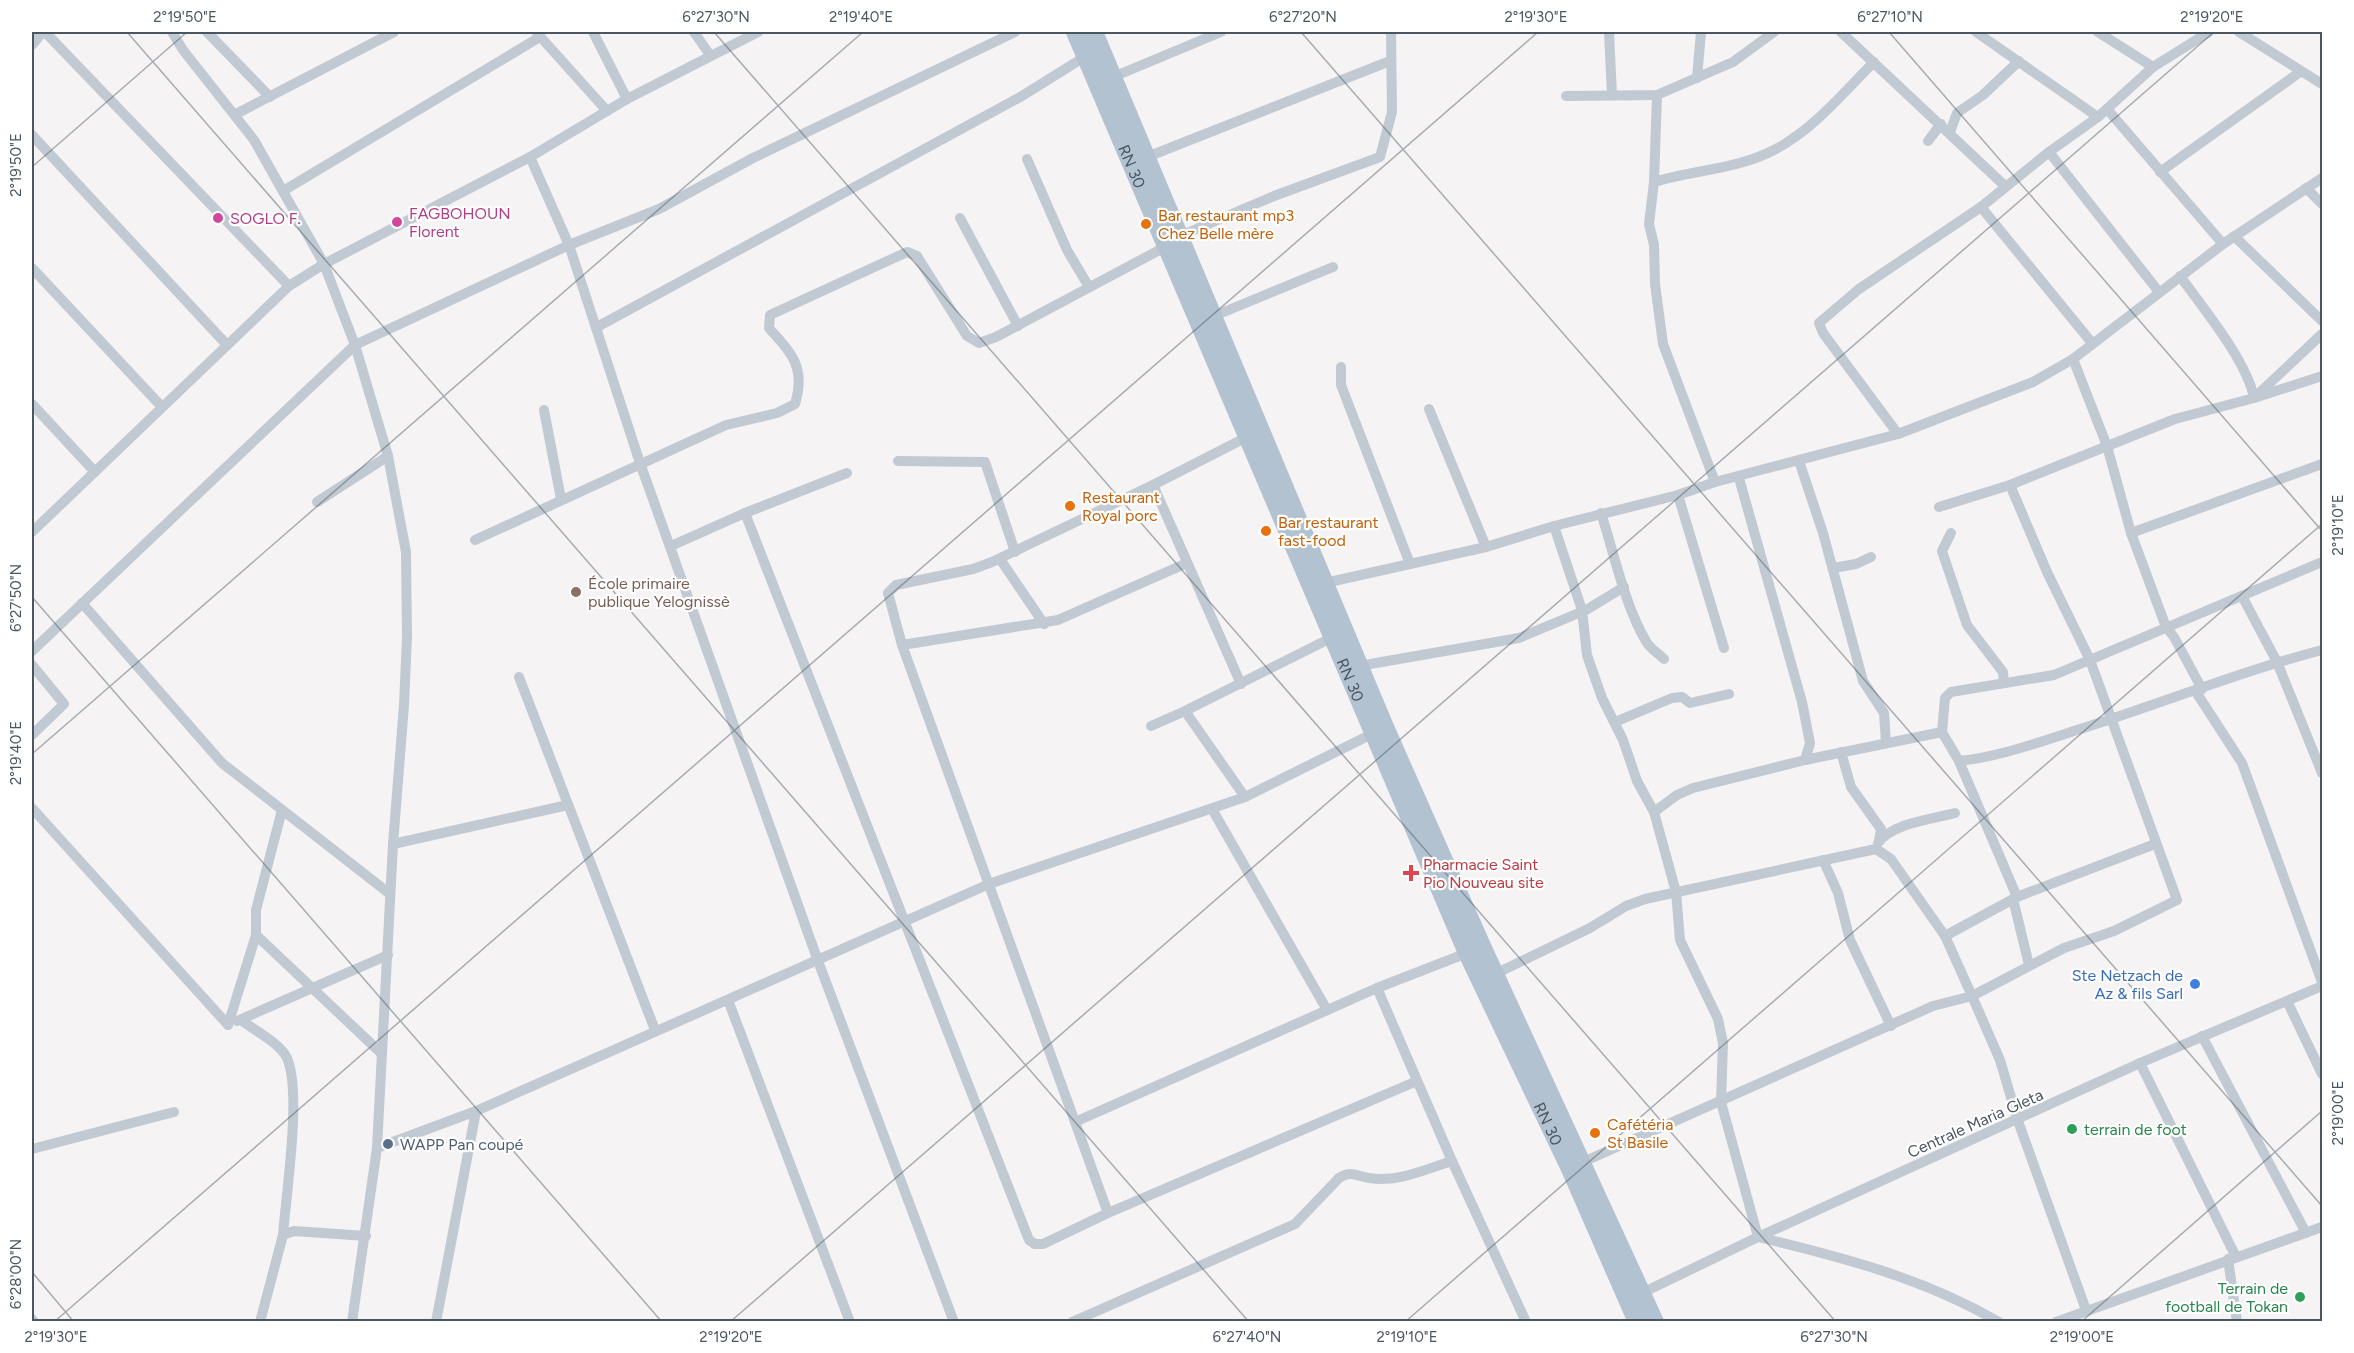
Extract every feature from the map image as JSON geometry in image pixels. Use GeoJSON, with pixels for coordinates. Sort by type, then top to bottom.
{"type":"FeatureCollection","features":[{"type":"Feature","properties":{"kind":"main road","name":"RN 30"},"geometry":{"type":"LineString","coordinates":[[1075,32],[1174,241],[1214,316],[1359,666],[1495,974],[1655,1322]]}},
{"type":"Feature","properties":{"kind":"main road","name":"RN 30"},"geometry":{"type":"LineString","coordinates":[[1094,32],[1147,158],[1174,241],[1247,437],[1331,638],[1374,732],[1467,953],[1570,1169],[1637,1322]]}},
{"type":"Feature","properties":{"kind":"street"},"geometry":{"type":"LineString","coordinates":[[32,45],[44,32],[289,286]]}},
{"type":"Feature","properties":{"kind":"street"},"geometry":{"type":"LineString","coordinates":[[172,32],[190,59],[236,114],[324,264],[355,345],[388,456],[406,552],[404,705],[393,843],[377,1149],[352,1322]]}},
{"type":"Feature","properties":{"kind":"street"},"geometry":{"type":"LineString","coordinates":[[207,32],[270,97]]}},
{"type":"Feature","properties":{"kind":"street"},"geometry":{"type":"LineString","coordinates":[[236,114],[394,32]]}},
{"type":"Feature","properties":{"kind":"street"},"geometry":{"type":"LineString","coordinates":[[593,32],[627,99]]}},
{"type":"Feature","properties":{"kind":"street"},"geometry":{"type":"LineString","coordinates":[[694,32],[710,55]]}},
{"type":"Feature","properties":{"kind":"street"},"geometry":{"type":"LineString","coordinates":[[32,530],[289,286],[324,264],[530,157],[627,99],[758,32]]}},
{"type":"Feature","properties":{"kind":"street"},"geometry":{"type":"LineString","coordinates":[[32,651],[355,345],[569,245],[659,209],[753,158],[1015,32]]}},
{"type":"Feature","properties":{"kind":"street"},"geometry":{"type":"LineString","coordinates":[[1113,77],[1199,36],[1221,32]]}},
{"type":"Feature","properties":{"kind":"street"},"geometry":{"type":"LineString","coordinates":[[475,540],[726,425],[777,413],[795,404],[800,388],[798,368],[792,354],[769,328],[770,315],[908,252],[917,256],[967,336],[979,343],[1018,326],[1174,241],[1274,196],[1380,157],[1392,112],[1391,32]]}},
{"type":"Feature","properties":{"kind":"street"},"geometry":{"type":"LineString","coordinates":[[1609,32],[1612,95]]}},
{"type":"Feature","properties":{"kind":"street"},"geometry":{"type":"LineString","coordinates":[[1697,78],[1701,32]]}},
{"type":"Feature","properties":{"kind":"street"},"geometry":{"type":"LineString","coordinates":[[1566,96],[1657,95],[1733,62],[1774,32]]}},
{"type":"Feature","properties":{"kind":"street"},"geometry":{"type":"LineString","coordinates":[[1841,32],[2005,186]]}},
{"type":"Feature","properties":{"kind":"street"},"geometry":{"type":"LineString","coordinates":[[1976,32],[2098,117]]}},
{"type":"Feature","properties":{"kind":"street"},"geometry":{"type":"LineString","coordinates":[[2098,32],[2153,67]]}},
{"type":"Feature","properties":{"kind":"street"},"geometry":{"type":"LineString","coordinates":[[1898,434],[1829,342],[1819,323],[1859,289],[1981,207],[2049,152],[2107,110],[2153,67],[2209,32]]}},
{"type":"Feature","properties":{"kind":"street"},"geometry":{"type":"LineString","coordinates":[[2239,32],[2322,84]]}},
{"type":"Feature","properties":{"kind":"street"},"geometry":{"type":"LineString","coordinates":[[283,191],[538,34],[607,111]]}},
{"type":"Feature","properties":{"kind":"street"},"geometry":{"type":"LineString","coordinates":[[597,327],[1022,96],[1086,56]]}},
{"type":"Feature","properties":{"kind":"street"},"geometry":{"type":"LineString","coordinates":[[1147,158],[1390,61]]}},
{"type":"Feature","properties":{"kind":"street"},"geometry":{"type":"LineString","coordinates":[[1928,141],[1937,120],[1957,113],[1983,95],[2019,61]]}},
{"type":"Feature","properties":{"kind":"street"},"geometry":{"type":"LineString","coordinates":[[1654,182],[1745,161],[1774,151],[1802,133],[1874,62]]}},
{"type":"Feature","properties":{"kind":"street"},"geometry":{"type":"LineString","coordinates":[[2160,172],[2300,72]]}},
{"type":"Feature","properties":{"kind":"street"},"geometry":{"type":"LineString","coordinates":[[1657,95],[1654,182],[1649,224],[1654,245],[1655,284],[1664,344],[1715,482]]}},
{"type":"Feature","properties":{"kind":"street"},"geometry":{"type":"LineString","coordinates":[[2107,110],[2223,244]]}},
{"type":"Feature","properties":{"kind":"street"},"geometry":{"type":"LineString","coordinates":[[1950,132],[1957,113]]}},
{"type":"Feature","properties":{"kind":"street"},"geometry":{"type":"LineString","coordinates":[[32,135],[227,345]]}},
{"type":"Feature","properties":{"kind":"street"},"geometry":{"type":"LineString","coordinates":[[2049,152],[2159,292]]}},
{"type":"Feature","properties":{"kind":"street"},"geometry":{"type":"LineString","coordinates":[[530,157],[569,245],[640,463],[818,961],[954,1322]]}},
{"type":"Feature","properties":{"kind":"street"},"geometry":{"type":"LineString","coordinates":[[1027,159],[1067,250],[1089,287]]}},
{"type":"Feature","properties":{"kind":"street"},"geometry":{"type":"LineString","coordinates":[[1325,583],[1486,547],[1601,513],[1678,495],[1715,482],[1739,478],[1898,434],[2033,382],[2073,359],[2234,236],[2322,178]]}},
{"type":"Feature","properties":{"kind":"street"},"geometry":{"type":"LineString","coordinates":[[2306,188],[2322,204]]}},
{"type":"Feature","properties":{"kind":"street"},"geometry":{"type":"LineString","coordinates":[[1981,207],[2092,343]]}},
{"type":"Feature","properties":{"kind":"street"},"geometry":{"type":"LineString","coordinates":[[960,218],[1018,326]]}},
{"type":"Feature","properties":{"kind":"street"},"geometry":{"type":"LineString","coordinates":[[2234,236],[2322,321]]}},
{"type":"Feature","properties":{"kind":"street"},"geometry":{"type":"LineString","coordinates":[[1214,316],[1333,267]]}},
{"type":"Feature","properties":{"kind":"street"},"geometry":{"type":"LineString","coordinates":[[32,268],[162,407]]}},
{"type":"Feature","properties":{"kind":"street"},"geometry":{"type":"LineString","coordinates":[[2180,276],[2229,347],[2251,385],[2254,398]]}},
{"type":"Feature","properties":{"kind":"street"},"geometry":{"type":"LineString","coordinates":[[2254,398],[2322,334]]}},
{"type":"Feature","properties":{"kind":"street"},"geometry":{"type":"LineString","coordinates":[[2073,359],[2107,446],[2131,533],[2166,627],[2174,637],[2199,691],[2242,763],[2322,984]]}},
{"type":"Feature","properties":{"kind":"street"},"geometry":{"type":"LineString","coordinates":[[1341,367],[1341,385],[1410,564]]}},
{"type":"Feature","properties":{"kind":"street"},"geometry":{"type":"LineString","coordinates":[[1939,507],[2010,485],[2175,419],[2254,398],[2322,376]]}},
{"type":"Feature","properties":{"kind":"street"},"geometry":{"type":"LineString","coordinates":[[32,404],[95,472]]}},
{"type":"Feature","properties":{"kind":"street"},"geometry":{"type":"LineString","coordinates":[[1429,409],[1486,547]]}},
{"type":"Feature","properties":{"kind":"street"},"geometry":{"type":"LineString","coordinates":[[544,410],[561,499]]}},
{"type":"Feature","properties":{"kind":"street"},"geometry":{"type":"LineString","coordinates":[[1108,1213],[902,645],[889,590],[896,585],[974,569],[1000,559],[1154,486],[1247,437]]}},
{"type":"Feature","properties":{"kind":"street"},"geometry":{"type":"LineString","coordinates":[[317,502],[388,456]]}},
{"type":"Feature","properties":{"kind":"street"},"geometry":{"type":"LineString","coordinates":[[898,461],[985,462],[1015,552]]}},
{"type":"Feature","properties":{"kind":"street"},"geometry":{"type":"LineString","coordinates":[[1799,461],[1833,568],[1863,681],[1884,713],[1886,742]]}},
{"type":"Feature","properties":{"kind":"street"},"geometry":{"type":"LineString","coordinates":[[2131,533],[2322,464]]}},
{"type":"Feature","properties":{"kind":"street"},"geometry":{"type":"LineString","coordinates":[[671,546],[745,513],[847,473]]}},
{"type":"Feature","properties":{"kind":"street"},"geometry":{"type":"LineString","coordinates":[[1739,478],[1804,711],[1810,743],[1805,760]]}},
{"type":"Feature","properties":{"kind":"street"},"geometry":{"type":"LineString","coordinates":[[1583,1162],[1933,1006],[1972,996],[2064,948],[2114,931],[2177,900],[2090,660],[2047,572],[2010,485]]}},
{"type":"Feature","properties":{"kind":"street"},"geometry":{"type":"LineString","coordinates":[[1154,486],[1242,684]]}},
{"type":"Feature","properties":{"kind":"street"},"geometry":{"type":"LineString","coordinates":[[1678,495],[1724,648]]}},
{"type":"Feature","properties":{"kind":"street"},"geometry":{"type":"LineString","coordinates":[[745,513],[1029,1240],[1035,1244],[1043,1244],[1108,1213],[1417,1081]]}},
{"type":"Feature","properties":{"kind":"street"},"geometry":{"type":"LineString","coordinates":[[1601,513],[1624,587],[1648,645],[1664,659]]}},
{"type":"Feature","properties":{"kind":"street"},"geometry":{"type":"LineString","coordinates":[[1554,526],[1582,610],[1587,655],[1602,698],[1615,722],[1637,781],[1654,812],[1676,892],[1680,940],[1709,998],[1723,1042],[1721,1102],[1758,1237],[1852,1259],[1882,1269],[1999,1322]]}},
{"type":"Feature","properties":{"kind":"street"},"geometry":{"type":"LineString","coordinates":[[1951,533],[1942,551],[1967,625],[2003,672],[2004,683]]}},
{"type":"Feature","properties":{"kind":"street"},"geometry":{"type":"LineString","coordinates":[[1833,568],[1856,564],[1871,557]]}},
{"type":"Feature","properties":{"kind":"street"},"geometry":{"type":"LineString","coordinates":[[1000,559],[1044,624]]}},
{"type":"Feature","properties":{"kind":"street"},"geometry":{"type":"LineString","coordinates":[[2029,965],[2015,898],[1959,761],[1942,732],[1945,699],[1951,692],[2054,675],[2322,561]]}},
{"type":"Feature","properties":{"kind":"street"},"geometry":{"type":"LineString","coordinates":[[902,645],[1044,624],[1187,563]]}},
{"type":"Feature","properties":{"kind":"street"},"geometry":{"type":"LineString","coordinates":[[1359,666],[1519,638],[1582,610],[1624,587]]}},
{"type":"Feature","properties":{"kind":"street"},"geometry":{"type":"LineString","coordinates":[[2242,596],[2277,662],[2322,773]]}},
{"type":"Feature","properties":{"kind":"street"},"geometry":{"type":"LineString","coordinates":[[82,603],[222,763],[390,894]]}},
{"type":"Feature","properties":{"kind":"street"},"geometry":{"type":"LineString","coordinates":[[1151,726],[1242,684],[1331,638]]}},
{"type":"Feature","properties":{"kind":"street"},"geometry":{"type":"LineString","coordinates":[[1959,761],[1985,759],[2199,691],[2277,662],[2322,650]]}},
{"type":"Feature","properties":{"kind":"street"},"geometry":{"type":"LineString","coordinates":[[32,665],[64,704],[32,735]]}},
{"type":"Feature","properties":{"kind":"street"},"geometry":{"type":"LineString","coordinates":[[519,677],[655,1030]]}},
{"type":"Feature","properties":{"kind":"street"},"geometry":{"type":"LineString","coordinates":[[1615,722],[1672,698],[1682,697],[1690,703],[1729,694]]}},
{"type":"Feature","properties":{"kind":"street"},"geometry":{"type":"LineString","coordinates":[[1185,711],[1245,797]]}},
{"type":"Feature","properties":{"kind":"street"},"geometry":{"type":"LineString","coordinates":[[377,1149],[476,1111],[989,884],[1245,797],[1374,732]]}},
{"type":"Feature","properties":{"kind":"street"},"geometry":{"type":"LineString","coordinates":[[1654,812],[1677,795],[1693,789],[1805,760],[1942,732]]}},
{"type":"Feature","properties":{"kind":"street"},"geometry":{"type":"LineString","coordinates":[[1840,752],[1851,787],[1881,829],[1877,845]]}},
{"type":"Feature","properties":{"kind":"street"},"geometry":{"type":"LineString","coordinates":[[393,843],[568,805]]}},
{"type":"Feature","properties":{"kind":"street"},"geometry":{"type":"LineString","coordinates":[[32,808],[228,1025]]}},
{"type":"Feature","properties":{"kind":"street"},"geometry":{"type":"LineString","coordinates":[[1212,809],[1327,1010]]}},
{"type":"Feature","properties":{"kind":"street"},"geometry":{"type":"LineString","coordinates":[[228,1025],[256,935],[256,910],[282,810]]}},
{"type":"Feature","properties":{"kind":"street"},"geometry":{"type":"LineString","coordinates":[[1495,974],[1590,928],[1626,906],[1676,892],[1823,860],[1877,845],[1910,825],[1955,813]]}},
{"type":"Feature","properties":{"kind":"street"},"geometry":{"type":"LineString","coordinates":[[1945,936],[2015,898],[2155,844]]}},
{"type":"Feature","properties":{"kind":"street"},"geometry":{"type":"LineString","coordinates":[[1877,845],[1891,859],[1945,936],[1972,996],[2000,1060],[2018,1120],[2086,1310]]}},
{"type":"Feature","properties":{"kind":"street"},"geometry":{"type":"LineString","coordinates":[[1823,860],[1838,892],[1850,940],[1891,1026]]}},
{"type":"Feature","properties":{"kind":"street"},"geometry":{"type":"LineString","coordinates":[[256,935],[381,1053]]}},
{"type":"Feature","properties":{"kind":"street"},"geometry":{"type":"LineString","coordinates":[[1075,1122],[1377,988],[1467,953]]}},
{"type":"Feature","properties":{"kind":"street"},"geometry":{"type":"LineString","coordinates":[[228,1025],[388,955]]}},
{"type":"Feature","properties":{"kind":"street","name":"Centrale Maria Gleta"},"geometry":{"type":"LineString","coordinates":[[1642,1293],[1758,1237],[2140,1063],[2322,984]]}},
{"type":"Feature","properties":{"kind":"street"},"geometry":{"type":"LineString","coordinates":[[1377,988],[1452,1161],[1526,1322]]}},
{"type":"Feature","properties":{"kind":"street"},"geometry":{"type":"LineString","coordinates":[[728,1000],[850,1322]]}},
{"type":"Feature","properties":{"kind":"street"},"geometry":{"type":"LineString","coordinates":[[2287,1001],[2322,1074]]}},
{"type":"Feature","properties":{"kind":"street"},"geometry":{"type":"LineString","coordinates":[[241,1020],[281,1050],[287,1059],[293,1106],[283,1235],[260,1322]]}},
{"type":"Feature","properties":{"kind":"street"},"geometry":{"type":"LineString","coordinates":[[2202,1036],[2306,1233]]}},
{"type":"Feature","properties":{"kind":"street"},"geometry":{"type":"LineString","coordinates":[[2140,1063],[2232,1258],[2237,1322]]}},
{"type":"Feature","properties":{"kind":"street"},"geometry":{"type":"LineString","coordinates":[[436,1322],[476,1111]]}},
{"type":"Feature","properties":{"kind":"street"},"geometry":{"type":"LineString","coordinates":[[32,1149],[174,1112]]}},
{"type":"Feature","properties":{"kind":"street"},"geometry":{"type":"LineString","coordinates":[[1072,1322],[1295,1224],[1346,1173],[1355,1173],[1369,1178],[1395,1178],[1452,1161]]}},
{"type":"Feature","properties":{"kind":"street"},"geometry":{"type":"LineString","coordinates":[[2056,1322],[2322,1227]]}},
{"type":"Feature","properties":{"kind":"street"},"geometry":{"type":"LineString","coordinates":[[283,1235],[294,1231],[366,1236]]}},
{"type":"Feature","properties":{"kind":"place","name":"SOGLO F."},"geometry":{"type":"Point","coordinates":[218,218]}},
{"type":"Feature","properties":{"kind":"place","name":"FAGBOHOUN Florent"},"geometry":{"type":"Point","coordinates":[397,222]}},
{"type":"Feature","properties":{"kind":"place","name":"Bar restaurant mp3 Chez Belle mère"},"geometry":{"type":"Point","coordinates":[1146,224]}},
{"type":"Feature","properties":{"kind":"place","name":"Restaurant Royal porc"},"geometry":{"type":"Point","coordinates":[1070,506]}},
{"type":"Feature","properties":{"kind":"place","name":"Bar restaurant fast-food"},"geometry":{"type":"Point","coordinates":[1266,531]}},
{"type":"Feature","properties":{"kind":"place","name":"École primaire publique Yelognissè"},"geometry":{"type":"Point","coordinates":[576,592]}},
{"type":"Feature","properties":{"kind":"place","name":"Pharmacie Saint Pio Nouveau site"},"geometry":{"type":"Point","coordinates":[1411,873]}},
{"type":"Feature","properties":{"kind":"place","name":"Ste Netzach de Az & fils Sarl"},"geometry":{"type":"Point","coordinates":[2195,984]}},
{"type":"Feature","properties":{"kind":"place","name":"terrain de foot"},"geometry":{"type":"Point","coordinates":[2072,1129]}},
{"type":"Feature","properties":{"kind":"place","name":"Cafétéria St Basile"},"geometry":{"type":"Point","coordinates":[1595,1133]}},
{"type":"Feature","properties":{"kind":"place","name":"WAPP Pan coupé"},"geometry":{"type":"Point","coordinates":[388,1144]}},
{"type":"Feature","properties":{"kind":"place","name":"Terrain de football de Tokan"},"geometry":{"type":"Point","coordinates":[2300,1297]}}]}
